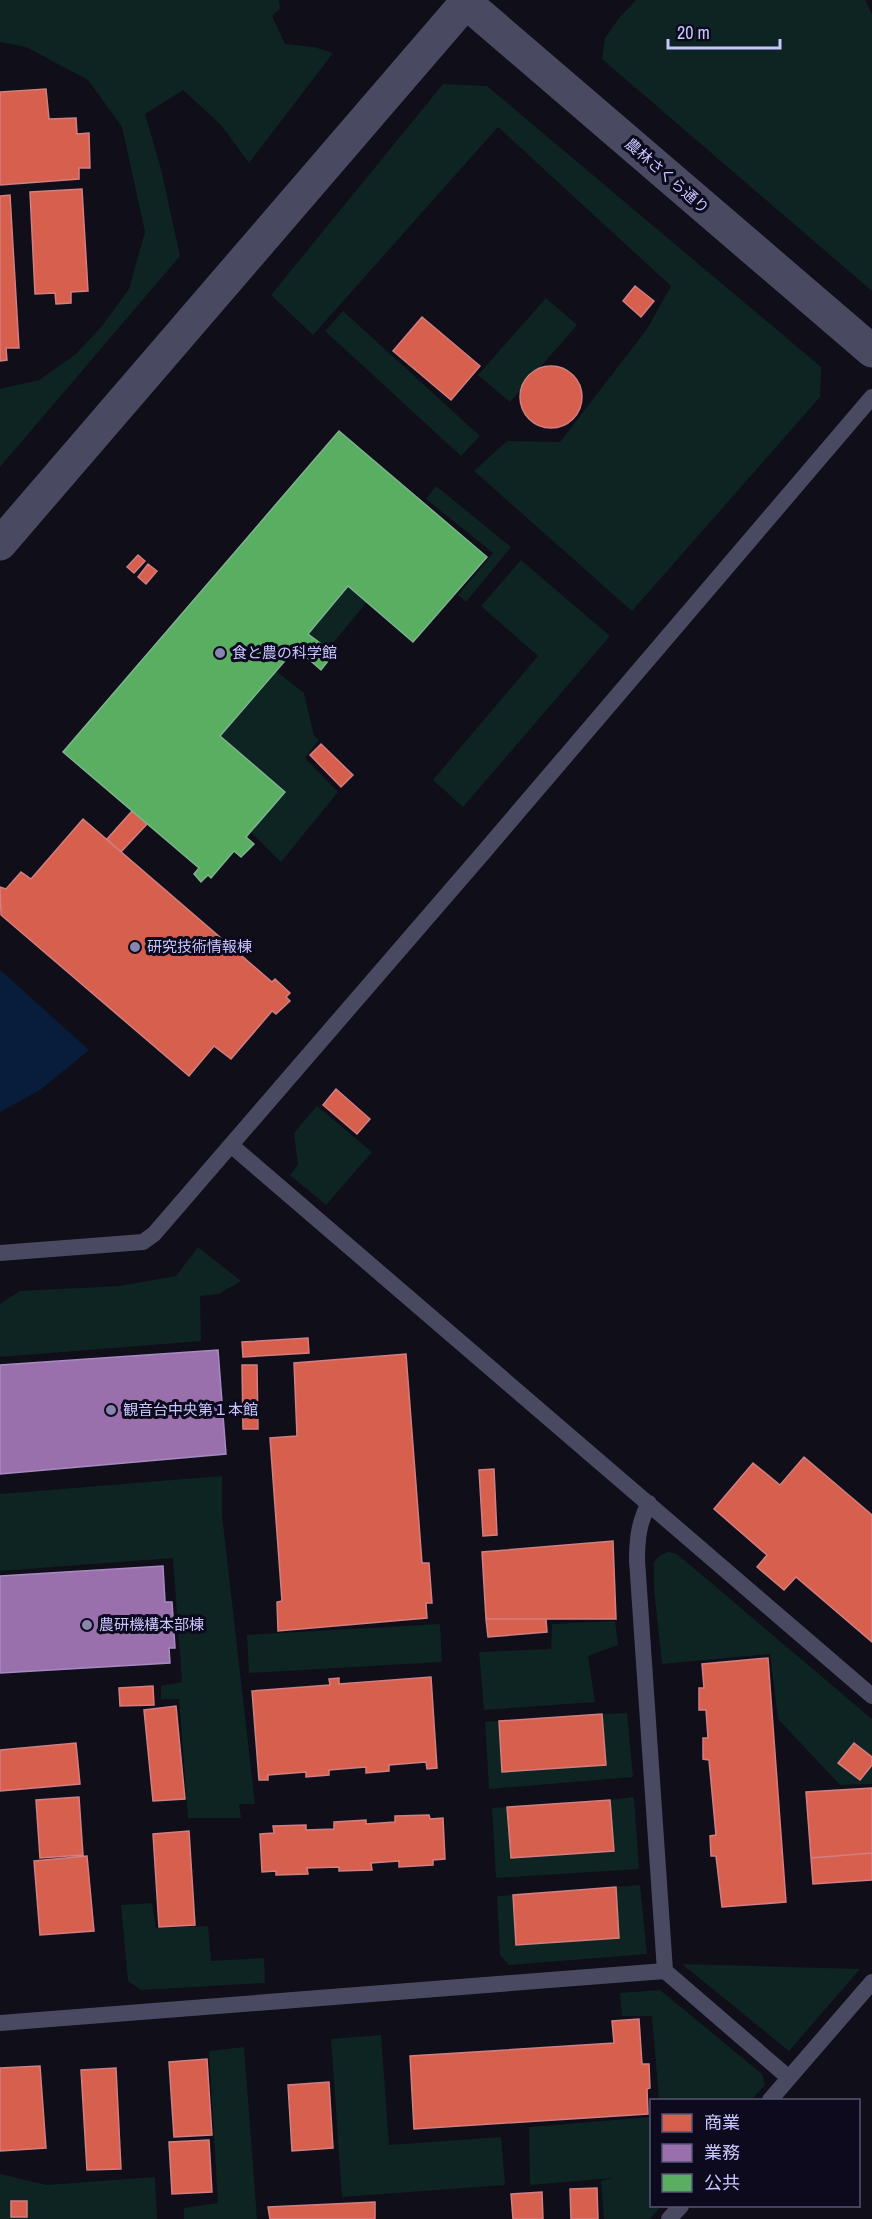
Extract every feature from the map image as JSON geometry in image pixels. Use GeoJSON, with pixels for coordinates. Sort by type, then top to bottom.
{"type":"FeatureCollection","features":[{"type":"Feature","properties":{"kind":"street","name":"農林さくら通り"},"geometry":{"type":"LineString","coordinates":[[466,1],[872,351]]}},
{"type":"Feature","properties":{"kind":"street"},"geometry":{"type":"LineString","coordinates":[[0,544],[466,1]]}},
{"type":"Feature","properties":{"kind":"lane"},"geometry":{"type":"LineString","coordinates":[[0,1253],[143,1242],[154,1234],[232,1146],[872,397]]}},
{"type":"Feature","properties":{"kind":"lane"},"geometry":{"type":"LineString","coordinates":[[232,1146],[872,1696]]}},
{"type":"Feature","properties":{"kind":"lane"},"geometry":{"type":"LineString","coordinates":[[649,1503],[640,1518],[637,1560],[665,1971]]}},
{"type":"Feature","properties":{"kind":"lane"},"geometry":{"type":"LineString","coordinates":[[0,2023],[665,1971],[789,2078]]}},
{"type":"Feature","properties":{"kind":"lane"},"geometry":{"type":"LineString","coordinates":[[771,2099],[872,1982]]}},
{"type":"Feature","properties":{"kind":"lane"},"geometry":{"type":"LineString","coordinates":[[669,2219],[679,2207]]}},
{"type":"Feature","properties":{"kind":"green space"},"geometry":{"type":"Polygon","coordinates":[[[0,0],[279,0],[280,9],[272,16],[285,44],[314,47],[333,53],[249,163],[221,125],[183,90],[145,114],[162,173],[180,256],[0,467],[0,389],[39,380],[76,354],[102,326],[129,289],[145,232],[122,127],[88,80],[26,47],[0,42],[0,0]]]}},
{"type":"Feature","properties":{"kind":"green space"},"geometry":{"type":"Polygon","coordinates":[[[636,0],[865,0],[872,14],[872,291],[602,59],[605,38],[636,0]]]}},
{"type":"Feature","properties":{"kind":"green space"},"geometry":{"type":"Polygon","coordinates":[[[443,84],[487,86],[821,367],[820,397],[632,611],[474,471],[507,441],[560,442],[647,329],[671,286],[498,127],[313,335],[271,295],[443,84]]]}},
{"type":"Feature","properties":{"kind":"green space"},"geometry":{"type":"Polygon","coordinates":[[[546,298],[577,325],[510,402],[478,375],[546,298]]]}},
{"type":"Feature","properties":{"kind":"green space"},"geometry":{"type":"Polygon","coordinates":[[[343,311],[480,436],[461,456],[325,331],[343,311]]]}},
{"type":"Feature","properties":{"kind":"green space"},"geometry":{"type":"Polygon","coordinates":[[[436,486],[511,547],[466,602],[458,595],[493,553],[426,499],[436,486]]]}},
{"type":"Feature","properties":{"kind":"green space"},"geometry":{"type":"Polygon","coordinates":[[[521,560],[610,636],[463,807],[433,780],[538,656],[481,606],[521,560]]]}},
{"type":"Feature","properties":{"kind":"green space"},"geometry":{"type":"Polygon","coordinates":[[[348,586],[367,602],[328,649],[308,634],[348,586]]]}},
{"type":"Feature","properties":{"kind":"green space"},"geometry":{"type":"Polygon","coordinates":[[[276,671],[304,693],[314,736],[319,740],[305,758],[338,792],[281,862],[251,832],[285,792],[220,737],[276,671]]]}},
{"type":"Feature","properties":{"kind":"green space"},"geometry":{"type":"Polygon","coordinates":[[[317,1106],[372,1152],[326,1205],[290,1175],[298,1165],[294,1133],[317,1106]]]}},
{"type":"Feature","properties":{"kind":"green space"},"geometry":{"type":"Polygon","coordinates":[[[198,1247],[241,1281],[219,1294],[200,1296],[201,1341],[0,1357],[0,1304],[20,1291],[119,1286],[176,1276],[198,1247]]]}},
{"type":"Feature","properties":{"kind":"green space"},"geometry":{"type":"Polygon","coordinates":[[[222,1476],[222,1515],[255,1804],[239,1804],[241,1818],[188,1818],[179,1699],[161,1699],[161,1686],[182,1682],[173,1558],[0,1571],[0,1494],[222,1476]]]}},
{"type":"Feature","properties":{"kind":"green space"},"geometry":{"type":"Polygon","coordinates":[[[668,1552],[677,1554],[872,1719],[872,1784],[840,1785],[778,1719],[770,1654],[662,1664],[654,1589],[654,1562],[659,1556],[668,1552]]]}},
{"type":"Feature","properties":{"kind":"green space"},"geometry":{"type":"Polygon","coordinates":[[[615,1621],[618,1645],[588,1656],[595,1702],[484,1710],[479,1652],[551,1649],[552,1624],[615,1621]]]}},
{"type":"Feature","properties":{"kind":"green space"},"geometry":{"type":"Polygon","coordinates":[[[440,1624],[442,1662],[249,1673],[247,1635],[440,1624]]]}},
{"type":"Feature","properties":{"kind":"green space"},"geometry":{"type":"Polygon","coordinates":[[[627,1713],[633,1777],[489,1789],[485,1722],[499,1721],[503,1772],[606,1765],[602,1714],[627,1713]]]}},
{"type":"Feature","properties":{"kind":"green space"},"geometry":{"type":"Polygon","coordinates":[[[634,1797],[639,1869],[496,1878],[492,1808],[507,1807],[511,1858],[613,1851],[610,1800],[634,1797]]]}},
{"type":"Feature","properties":{"kind":"green space"},"geometry":{"type":"Polygon","coordinates":[[[640,1885],[647,1954],[509,1965],[500,1955],[497,1896],[513,1895],[516,1945],[619,1938],[616,1887],[640,1885]]]}},
{"type":"Feature","properties":{"kind":"green space"},"geometry":{"type":"Polygon","coordinates":[[[152,1903],[156,1928],[208,1926],[211,1961],[264,1958],[265,1983],[141,1990],[128,1981],[121,1905],[152,1903]]]}},
{"type":"Feature","properties":{"kind":"green space"},"geometry":{"type":"Polygon","coordinates":[[[682,1964],[860,1969],[789,2051],[682,1964]]]}},
{"type":"Feature","properties":{"kind":"green space"},"geometry":{"type":"Polygon","coordinates":[[[660,1990],[762,2074],[765,2085],[752,2099],[659,2099],[652,2016],[622,2016],[620,1993],[660,1990]]]}},
{"type":"Feature","properties":{"kind":"green space"},"geometry":{"type":"Polygon","coordinates":[[[381,2035],[389,2145],[501,2137],[505,2185],[342,2197],[331,2039],[381,2035]]]}},
{"type":"Feature","properties":{"kind":"green space"},"geometry":{"type":"Polygon","coordinates":[[[244,2047],[257,2219],[184,2219],[184,2208],[218,2203],[209,2051],[244,2047]]]}},
{"type":"Feature","properties":{"kind":"green space"},"geometry":{"type":"Polygon","coordinates":[[[650,2117],[650,2207],[660,2207],[650,2219],[604,2219],[601,2181],[613,2178],[530,2185],[529,2127],[650,2117]]]}},
{"type":"Feature","properties":{"kind":"green space"},"geometry":{"type":"Polygon","coordinates":[[[0,2174],[47,2185],[155,2177],[157,2219],[0,2219],[0,2174]]]}},
{"type":"Feature","properties":{"kind":"water"},"geometry":{"type":"Polygon","coordinates":[[[0,970],[89,1050],[40,1090],[0,1112],[0,970]]]}},
{"type":"Feature","properties":{"kind":"building: 商業"},"geometry":{"type":"Polygon","coordinates":[[[46,89],[49,119],[76,118],[77,134],[89,133],[90,168],[79,168],[79,179],[0,185],[0,92],[46,89]]]}},
{"type":"Feature","properties":{"kind":"building: 商業"},"geometry":{"type":"Polygon","coordinates":[[[82,189],[88,291],[71,292],[71,303],[56,304],[55,293],[35,294],[30,192],[82,189]]]}},
{"type":"Feature","properties":{"kind":"building: 商業"},"geometry":{"type":"Polygon","coordinates":[[[10,195],[19,348],[6,348],[7,360],[0,361],[0,196],[10,195]]]}},
{"type":"Feature","properties":{"kind":"building: 商業"},"geometry":{"type":"Polygon","coordinates":[[[635,286],[654,301],[641,317],[623,301],[635,286]]]}},
{"type":"Feature","properties":{"kind":"building: 商業"},"geometry":{"type":"Polygon","coordinates":[[[422,317],[480,366],[451,400],[393,351],[422,317]]]}},
{"type":"Feature","properties":{"kind":"building: 商業"},"geometry":{"type":"Polygon","coordinates":[[[551,366],[568,371],[573,375],[577,380],[582,397],[577,414],[573,419],[568,423],[551,428],[534,423],[529,419],[525,414],[520,397],[525,380],[529,375],[534,371],[551,366]]]}},
{"type":"Feature","properties":{"kind":"building: 商業"},"geometry":{"type":"Polygon","coordinates":[[[138,555],[145,561],[134,573],[127,567],[138,555]]]}},
{"type":"Feature","properties":{"kind":"building: 商業"},"geometry":{"type":"Polygon","coordinates":[[[148,564],[157,571],[146,584],[138,577],[148,564]]]}},
{"type":"Feature","properties":{"kind":"building: 商業"},"geometry":{"type":"Polygon","coordinates":[[[321,744],[353,775],[341,787],[310,755],[321,744]]]}},
{"type":"Feature","properties":{"kind":"building: 商業"},"geometry":{"type":"Polygon","coordinates":[[[132,811],[147,824],[121,852],[107,839],[132,811]]]}},
{"type":"Feature","properties":{"kind":"building: 商業","name":"研究技術情報棟"},"geometry":{"type":"Polygon","coordinates":[[[83,819],[272,982],[275,979],[290,993],[286,997],[290,1001],[276,1014],[272,1011],[231,1059],[214,1046],[189,1076],[1,915],[0,887],[6,889],[21,872],[31,879],[83,819]]]}},
{"type":"Feature","properties":{"kind":"building: 商業"},"geometry":{"type":"Polygon","coordinates":[[[336,1089],[370,1119],[357,1134],[323,1105],[336,1089]]]}},
{"type":"Feature","properties":{"kind":"building: 商業"},"geometry":{"type":"Polygon","coordinates":[[[308,1338],[309,1353],[243,1357],[242,1342],[308,1338]]]}},
{"type":"Feature","properties":{"kind":"building: 商業"},"geometry":{"type":"Polygon","coordinates":[[[406,1354],[422,1563],[429,1563],[432,1603],[426,1603],[427,1618],[278,1631],[277,1602],[282,1601],[270,1438],[297,1436],[294,1363],[406,1354]]]}},
{"type":"Feature","properties":{"kind":"building: 商業"},"geometry":{"type":"Polygon","coordinates":[[[242,1365],[257,1365],[258,1429],[243,1429],[242,1365]]]}},
{"type":"Feature","properties":{"kind":"building: 商業"},"geometry":{"type":"Polygon","coordinates":[[[804,1457],[872,1515],[872,1642],[796,1577],[784,1590],[757,1567],[767,1555],[714,1509],[753,1463],[780,1485],[804,1457]]]}},
{"type":"Feature","properties":{"kind":"building: 商業"},"geometry":{"type":"Polygon","coordinates":[[[494,1469],[497,1535],[483,1536],[479,1470],[494,1469]]]}},
{"type":"Feature","properties":{"kind":"building: 商業"},"geometry":{"type":"Polygon","coordinates":[[[613,1541],[616,1619],[486,1619],[482,1552],[613,1541]]]}},
{"type":"Feature","properties":{"kind":"building: 商業"},"geometry":{"type":"Polygon","coordinates":[[[486,1619],[546,1619],[547,1632],[488,1637],[486,1619]]]}},
{"type":"Feature","properties":{"kind":"building: 商業"},"geometry":{"type":"Polygon","coordinates":[[[768,1658],[786,1902],[722,1907],[716,1856],[711,1856],[710,1836],[716,1835],[709,1760],[703,1759],[703,1738],[708,1738],[706,1710],[699,1710],[699,1688],[704,1688],[702,1664],[768,1658]]]}},
{"type":"Feature","properties":{"kind":"building: 商業"},"geometry":{"type":"Polygon","coordinates":[[[431,1677],[437,1768],[427,1769],[426,1762],[389,1765],[389,1771],[366,1773],[366,1767],[329,1770],[329,1775],[306,1777],[306,1772],[268,1775],[268,1780],[259,1780],[252,1691],[330,1685],[329,1679],[339,1678],[339,1684],[431,1677]]]}},
{"type":"Feature","properties":{"kind":"building: 商業"},"geometry":{"type":"Polygon","coordinates":[[[153,1686],[154,1705],[120,1706],[119,1688],[153,1686]]]}},
{"type":"Feature","properties":{"kind":"building: 商業"},"geometry":{"type":"Polygon","coordinates":[[[176,1706],[185,1799],[153,1801],[144,1710],[176,1706]]]}},
{"type":"Feature","properties":{"kind":"building: 商業"},"geometry":{"type":"Polygon","coordinates":[[[602,1714],[606,1765],[502,1772],[499,1721],[602,1714]]]}},
{"type":"Feature","properties":{"kind":"building: 商業"},"geometry":{"type":"Polygon","coordinates":[[[76,1743],[80,1784],[0,1791],[0,1750],[76,1743]]]}},
{"type":"Feature","properties":{"kind":"building: 商業"},"geometry":{"type":"Polygon","coordinates":[[[854,1743],[872,1757],[872,1765],[860,1780],[838,1763],[854,1743]]]}},
{"type":"Feature","properties":{"kind":"building: 商業"},"geometry":{"type":"Polygon","coordinates":[[[872,1788],[872,1853],[811,1858],[806,1792],[872,1788]]]}},
{"type":"Feature","properties":{"kind":"building: 商業"},"geometry":{"type":"Polygon","coordinates":[[[79,1797],[83,1855],[40,1858],[36,1800],[79,1797]]]}},
{"type":"Feature","properties":{"kind":"building: 商業"},"geometry":{"type":"Polygon","coordinates":[[[610,1800],[614,1851],[511,1858],[507,1807],[610,1800]]]}},
{"type":"Feature","properties":{"kind":"building: 商業"},"geometry":{"type":"Polygon","coordinates":[[[429,1815],[430,1819],[443,1818],[445,1859],[433,1860],[433,1865],[399,1867],[399,1861],[371,1863],[372,1870],[339,1871],[339,1867],[307,1868],[308,1874],[276,1875],[276,1871],[262,1872],[260,1834],[274,1833],[273,1826],[306,1825],[306,1830],[334,1829],[334,1822],[366,1820],[366,1824],[395,1822],[395,1816],[429,1815]]]}},
{"type":"Feature","properties":{"kind":"building: 商業"},"geometry":{"type":"Polygon","coordinates":[[[189,1831],[195,1925],[159,1927],[153,1834],[189,1831]]]}},
{"type":"Feature","properties":{"kind":"building: 商業"},"geometry":{"type":"Polygon","coordinates":[[[872,1853],[872,1880],[813,1884],[811,1858],[872,1853]]]}},
{"type":"Feature","properties":{"kind":"building: 商業"},"geometry":{"type":"Polygon","coordinates":[[[87,1856],[94,1931],[40,1935],[34,1861],[87,1856]]]}},
{"type":"Feature","properties":{"kind":"building: 商業"},"geometry":{"type":"Polygon","coordinates":[[[616,1887],[619,1938],[516,1945],[513,1895],[616,1887]]]}},
{"type":"Feature","properties":{"kind":"building: 商業"},"geometry":{"type":"Polygon","coordinates":[[[639,2019],[642,2064],[649,2064],[648,2114],[414,2129],[410,2056],[614,2043],[612,2021],[639,2019]]]}},
{"type":"Feature","properties":{"kind":"building: 商業"},"geometry":{"type":"Polygon","coordinates":[[[207,2059],[212,2135],[174,2137],[169,2062],[207,2059]]]}},
{"type":"Feature","properties":{"kind":"building: 商業"},"geometry":{"type":"Polygon","coordinates":[[[40,2066],[46,2148],[0,2151],[0,2068],[40,2066]]]}},
{"type":"Feature","properties":{"kind":"building: 商業"},"geometry":{"type":"Polygon","coordinates":[[[116,2068],[121,2169],[87,2170],[81,2070],[116,2068]]]}},
{"type":"Feature","properties":{"kind":"building: 商業"},"geometry":{"type":"Polygon","coordinates":[[[329,2082],[333,2148],[292,2151],[288,2085],[329,2082]]]}},
{"type":"Feature","properties":{"kind":"building: 商業"},"geometry":{"type":"Polygon","coordinates":[[[209,2140],[212,2192],[172,2194],[169,2142],[209,2140]]]}},
{"type":"Feature","properties":{"kind":"building: 商業"},"geometry":{"type":"Polygon","coordinates":[[[597,2188],[598,2219],[571,2219],[570,2189],[597,2188]]]}},
{"type":"Feature","properties":{"kind":"building: 商業"},"geometry":{"type":"Polygon","coordinates":[[[542,2192],[543,2219],[513,2219],[511,2194],[542,2192]]]}},
{"type":"Feature","properties":{"kind":"building: 商業"},"geometry":{"type":"Polygon","coordinates":[[[11,2201],[27,2201],[27,2217],[11,2217],[11,2201]]]}},
{"type":"Feature","properties":{"kind":"building: 商業"},"geometry":{"type":"Polygon","coordinates":[[[375,2202],[375,2219],[270,2219],[268,2207],[375,2202]]]}},
{"type":"Feature","properties":{"kind":"building: 業務","name":"観音台中央第１本館"},"geometry":{"type":"Polygon","coordinates":[[[218,1350],[226,1454],[0,1474],[0,1365],[218,1350]]]}},
{"type":"Feature","properties":{"kind":"building: 業務","name":"農研機構本部棟"},"geometry":{"type":"Polygon","coordinates":[[[163,1566],[165,1602],[172,1602],[175,1648],[169,1648],[170,1663],[0,1673],[0,1576],[163,1566]]]}},
{"type":"Feature","properties":{"kind":"building: 公共","name":"食と農の科学館"},"geometry":{"type":"Polygon","coordinates":[[[339,431],[487,557],[413,642],[348,586],[308,634],[328,649],[332,656],[321,670],[296,648],[220,736],[285,792],[246,837],[254,844],[241,857],[234,851],[211,878],[208,875],[201,882],[194,874],[199,868],[63,752],[339,431]]]}},
{"type":"Feature","properties":{"kind":"place","name":"食と農の科学館"},"geometry":{"type":"Point","coordinates":[220,653]}},
{"type":"Feature","properties":{"kind":"place","name":"研究技術情報棟"},"geometry":{"type":"Point","coordinates":[135,947]}},
{"type":"Feature","properties":{"kind":"place","name":"観音台中央第１本館"},"geometry":{"type":"Point","coordinates":[111,1410]}},
{"type":"Feature","properties":{"kind":"place","name":"農研機構本部棟"},"geometry":{"type":"Point","coordinates":[87,1625]}}]}
